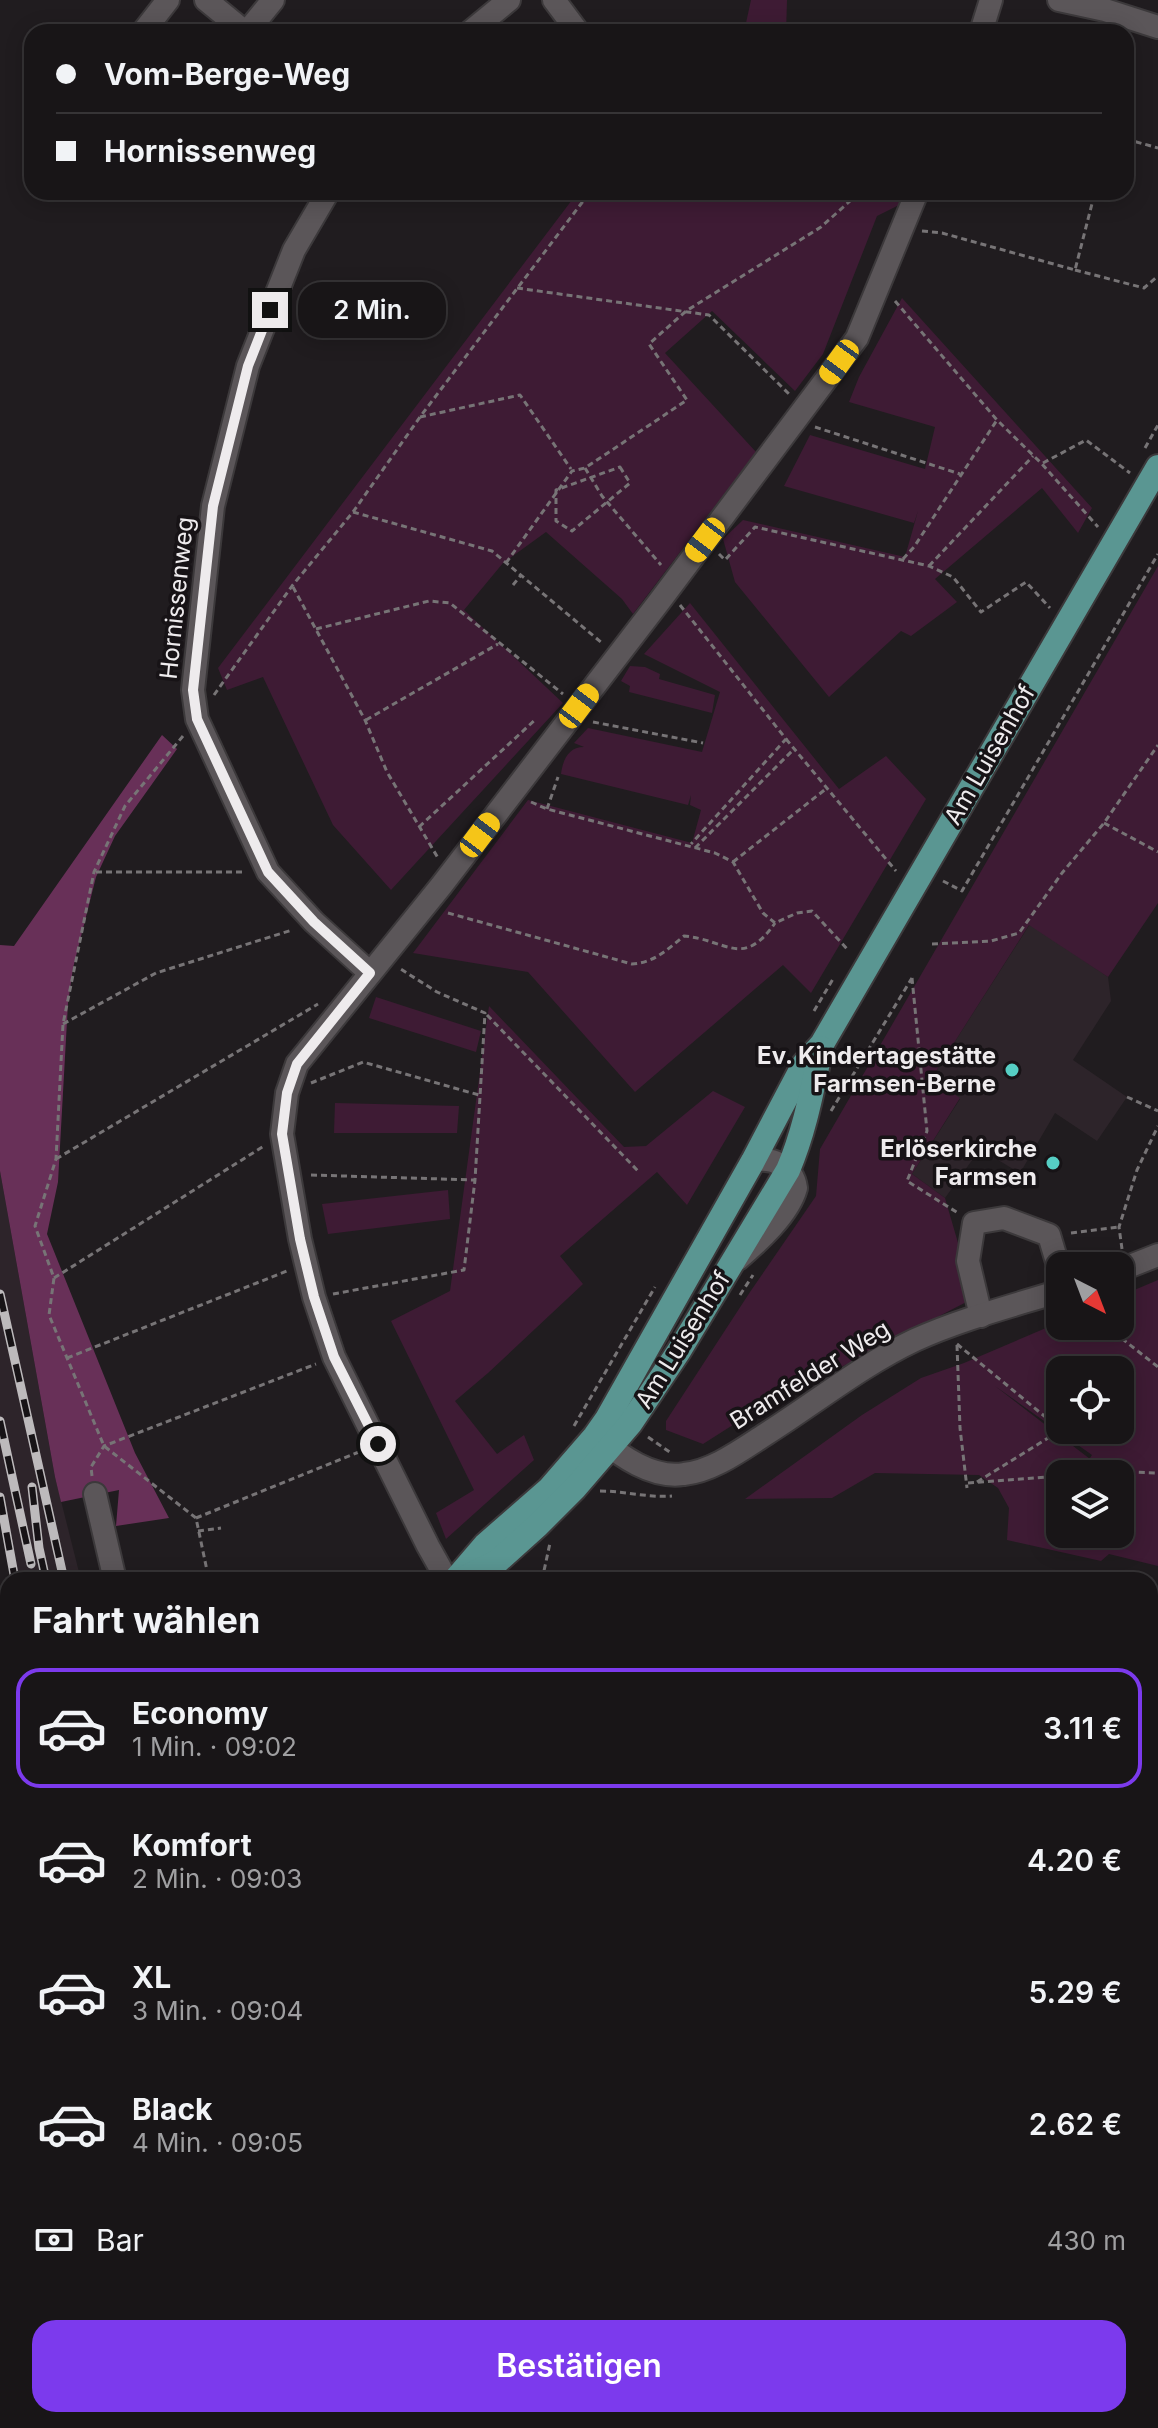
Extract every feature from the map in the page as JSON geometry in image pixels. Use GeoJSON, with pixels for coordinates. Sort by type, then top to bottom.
{"type":"FeatureCollection","features":[{"type":"Feature","properties":{"kind":"main road","name":"Am Luisenhof"},"geometry":{"type":"LineString","coordinates":[[477,1572],[498,1561],[562,1501],[603,1442],[618,1400],[804,1064],[822,1044],[1158,467]]}},
{"type":"Feature","properties":{"kind":"main road","name":"Am Luisenhof"},"geometry":{"type":"LineString","coordinates":[[462,1572],[485,1545],[603,1442],[651,1394],[788,1170],[800,1142],[822,1044]]}},
{"type":"Feature","properties":{"kind":"street"},"geometry":{"type":"LineString","coordinates":[[149,24],[168,0]]}},
{"type":"Feature","properties":{"kind":"street"},"geometry":{"type":"LineString","coordinates":[[206,0],[236,24]]}},
{"type":"Feature","properties":{"kind":"street"},"geometry":{"type":"LineString","coordinates":[[253,24],[273,0]]}},
{"type":"Feature","properties":{"kind":"street"},"geometry":{"type":"LineString","coordinates":[[480,24],[509,0]]}},
{"type":"Feature","properties":{"kind":"street"},"geometry":{"type":"LineString","coordinates":[[554,0],[572,24]]}},
{"type":"Feature","properties":{"kind":"street"},"geometry":{"type":"LineString","coordinates":[[984,24],[991,0]]}},
{"type":"Feature","properties":{"kind":"street"},"geometry":{"type":"LineString","coordinates":[[1059,0],[1105,10],[1158,27]]}},
{"type":"Feature","properties":{"kind":"street","name":"Hornissenweg"},"geometry":{"type":"LineString","coordinates":[[323,200],[294,250],[248,366],[213,506],[193,690],[197,719],[268,872],[314,922],[377,965]]}},
{"type":"Feature","properties":{"kind":"street"},"geometry":{"type":"LineString","coordinates":[[443,1572],[334,1357],[314,1297],[305,1264],[282,1134],[287,1093],[297,1064],[425,906],[575,712],[857,338],[914,200]]}},
{"type":"Feature","properties":{"kind":"street"},"geometry":{"type":"LineString","coordinates":[[753,1161],[767,1159],[788,1170]]}},
{"type":"Feature","properties":{"kind":"street"},"geometry":{"type":"LineString","coordinates":[[981,1316],[968,1261],[974,1223],[1004,1218],[1049,1235],[1054,1252]]}},
{"type":"Feature","properties":{"kind":"street"},"geometry":{"type":"LineString","coordinates":[[1134,1265],[1158,1255]]}},
{"type":"Feature","properties":{"kind":"street","name":"Bramfelder Weg"},"geometry":{"type":"LineString","coordinates":[[603,1442],[647,1469],[681,1475],[696,1472],[747,1446],[850,1378],[916,1340],[1046,1295]]}},
{"type":"Feature","properties":{"kind":"street"},"geometry":{"type":"LineString","coordinates":[[95,1494],[113,1572]]}},
{"type":"Feature","properties":{"kind":"path"},"geometry":{"type":"LineString","coordinates":[[1134,141],[1158,148]]}},
{"type":"Feature","properties":{"kind":"path"},"geometry":{"type":"LineString","coordinates":[[207,1572],[196,1518],[104,1446],[49,1315],[54,1278],[35,1226],[56,1159],[63,1024],[94,872],[125,806],[197,719],[292,586],[353,512],[420,417],[584,200]]}},
{"type":"Feature","properties":{"kind":"path"},"geometry":{"type":"LineString","coordinates":[[506,563],[572,471],[585,468],[687,400],[649,344],[686,311],[821,227],[851,200]]}},
{"type":"Feature","properties":{"kind":"path"},"geometry":{"type":"LineString","coordinates":[[1075,270],[1093,200]]}},
{"type":"Feature","properties":{"kind":"path"},"geometry":{"type":"LineString","coordinates":[[902,228],[942,233],[1144,288],[1158,276]]}},
{"type":"Feature","properties":{"kind":"path"},"geometry":{"type":"LineString","coordinates":[[880,283],[997,420],[1042,464],[1098,527]]}},
{"type":"Feature","properties":{"kind":"path"},"geometry":{"type":"LineString","coordinates":[[517,288],[709,315],[800,415],[960,474]]}},
{"type":"Feature","properties":{"kind":"path"},"geometry":{"type":"LineString","coordinates":[[420,417],[520,395],[572,471]]}},
{"type":"Feature","properties":{"kind":"path"},"geometry":{"type":"LineString","coordinates":[[902,560],[914,547],[997,420]]}},
{"type":"Feature","properties":{"kind":"path"},"geometry":{"type":"LineString","coordinates":[[1042,464],[1086,440],[1130,473]]}},
{"type":"Feature","properties":{"kind":"path"},"geometry":{"type":"LineString","coordinates":[[929,566],[1033,456]]}},
{"type":"Feature","properties":{"kind":"path"},"geometry":{"type":"LineString","coordinates":[[620,467],[630,483],[572,531],[556,521],[556,490],[620,467]]}},
{"type":"Feature","properties":{"kind":"path"},"geometry":{"type":"LineString","coordinates":[[585,468],[607,502],[786,739],[897,872]]}},
{"type":"Feature","properties":{"kind":"path"},"geometry":{"type":"LineString","coordinates":[[353,512],[492,551],[617,655]]}},
{"type":"Feature","properties":{"kind":"path"},"geometry":{"type":"LineString","coordinates":[[705,540],[725,560],[755,527],[929,566],[953,577],[981,612],[1026,582],[1051,609]]}},
{"type":"Feature","properties":{"kind":"path"},"geometry":{"type":"LineString","coordinates":[[941,880],[962,891],[1158,554]]}},
{"type":"Feature","properties":{"kind":"path"},"geometry":{"type":"LineString","coordinates":[[513,585],[521,575]]}},
{"type":"Feature","properties":{"kind":"path"},"geometry":{"type":"LineString","coordinates":[[292,586],[365,720],[387,772],[449,875]]}},
{"type":"Feature","properties":{"kind":"path"},"geometry":{"type":"LineString","coordinates":[[316,629],[429,601],[450,603],[575,712],[703,743]]}},
{"type":"Feature","properties":{"kind":"path"},"geometry":{"type":"LineString","coordinates":[[365,720],[498,644]]}},
{"type":"Feature","properties":{"kind":"path"},"geometry":{"type":"LineString","coordinates":[[419,827],[536,719]]}},
{"type":"Feature","properties":{"kind":"path"},"geometry":{"type":"LineString","coordinates":[[690,845],[786,739]]}},
{"type":"Feature","properties":{"kind":"path"},"geometry":{"type":"LineString","coordinates":[[932,944],[991,941],[1019,933],[1062,873],[1104,823],[1158,745]]}},
{"type":"Feature","properties":{"kind":"path"},"geometry":{"type":"LineString","coordinates":[[695,848],[794,749]]}},
{"type":"Feature","properties":{"kind":"path"},"geometry":{"type":"LineString","coordinates":[[547,809],[558,777]]}},
{"type":"Feature","properties":{"kind":"path"},"geometry":{"type":"LineString","coordinates":[[733,862],[827,788]]}},
{"type":"Feature","properties":{"kind":"path"},"geometry":{"type":"LineString","coordinates":[[510,795],[547,809],[715,853],[733,862],[763,913],[775,923]]}},
{"type":"Feature","properties":{"kind":"path"},"geometry":{"type":"LineString","coordinates":[[1104,823],[1158,852]]}},
{"type":"Feature","properties":{"kind":"path"},"geometry":{"type":"LineString","coordinates":[[94,872],[268,872]]}},
{"type":"Feature","properties":{"kind":"path"},"geometry":{"type":"LineString","coordinates":[[425,906],[632,964],[644,963],[660,955],[684,936],[739,950],[755,946],[775,923],[797,913],[812,911],[849,951]]}},
{"type":"Feature","properties":{"kind":"path"},"geometry":{"type":"LineString","coordinates":[[63,1024],[156,973],[314,922]]}},
{"type":"Feature","properties":{"kind":"path"},"geometry":{"type":"LineString","coordinates":[[377,965],[485,1013],[640,1173]]}},
{"type":"Feature","properties":{"kind":"path"},"geometry":{"type":"LineString","coordinates":[[912,978],[927,1131],[907,1181],[974,1223]]}},
{"type":"Feature","properties":{"kind":"path"},"geometry":{"type":"LineString","coordinates":[[56,1159],[329,997]]}},
{"type":"Feature","properties":{"kind":"path"},"geometry":{"type":"LineString","coordinates":[[812,1015],[819,1002]]}},
{"type":"Feature","properties":{"kind":"path"},"geometry":{"type":"LineString","coordinates":[[314,1297],[464,1270],[475,1180],[485,1013]]}},
{"type":"Feature","properties":{"kind":"path"},"geometry":{"type":"LineString","coordinates":[[287,1093],[363,1062],[479,1095]]}},
{"type":"Feature","properties":{"kind":"path"},"geometry":{"type":"LineString","coordinates":[[1127,1097],[1158,1111]]}},
{"type":"Feature","properties":{"kind":"path"},"geometry":{"type":"LineString","coordinates":[[1121,1252],[1119,1227],[1137,1170],[1158,1126]]}},
{"type":"Feature","properties":{"kind":"path"},"geometry":{"type":"LineString","coordinates":[[54,1278],[282,1134]]}},
{"type":"Feature","properties":{"kind":"path"},"geometry":{"type":"LineString","coordinates":[[289,1174],[475,1180]]}},
{"type":"Feature","properties":{"kind":"path"},"geometry":{"type":"LineString","coordinates":[[1049,1235],[1119,1227]]}},
{"type":"Feature","properties":{"kind":"path"},"geometry":{"type":"LineString","coordinates":[[67,1358],[305,1264]]}},
{"type":"Feature","properties":{"kind":"path"},"geometry":{"type":"LineString","coordinates":[[569,1435],[657,1284]]}},
{"type":"Feature","properties":{"kind":"path"},"geometry":{"type":"LineString","coordinates":[[1124,1340],[1158,1367]]}},
{"type":"Feature","properties":{"kind":"path"},"geometry":{"type":"LineString","coordinates":[[1046,1418],[957,1344],[960,1428],[968,1486],[1046,1439]]}},
{"type":"Feature","properties":{"kind":"path"},"geometry":{"type":"LineString","coordinates":[[91,1467],[104,1446],[334,1357]]}},
{"type":"Feature","properties":{"kind":"path"},"geometry":{"type":"LineString","coordinates":[[196,1518],[378,1444]]}},
{"type":"Feature","properties":{"kind":"path"},"geometry":{"type":"LineString","coordinates":[[1134,1472],[1158,1473]]}},
{"type":"Feature","properties":{"kind":"path"},"geometry":{"type":"LineString","coordinates":[[977,1482],[1046,1478]]}},
{"type":"Feature","properties":{"kind":"path"},"geometry":{"type":"LineString","coordinates":[[198,1531],[221,1528]]}},
{"type":"Feature","properties":{"kind":"path"},"geometry":{"type":"LineString","coordinates":[[544,1572],[550,1542]]}},
{"type":"Feature","properties":{"kind":"shaded area"},"geometry":{"type":"Polygon","coordinates":[[[751,0],[787,0],[786,24],[746,24],[751,0]]]}},
{"type":"Feature","properties":{"kind":"shaded area"},"geometry":{"type":"Polygon","coordinates":[[[572,200],[901,200],[899,205],[877,216],[823,354],[795,391],[712,311],[665,353],[756,452],[633,614],[622,599],[546,532],[503,563],[464,610],[563,703],[391,890],[333,825],[263,677],[227,690],[218,668],[572,200]]]}},
{"type":"Feature","properties":{"kind":"shaded area"},"geometry":{"type":"Polygon","coordinates":[[[902,298],[1092,508],[1078,533],[1042,488],[935,579],[957,602],[911,636],[901,631],[829,697],[735,582],[723,539],[743,520],[905,557],[918,511],[914,523],[784,486],[810,435],[925,469],[935,427],[849,402],[859,377],[902,298]]]}},
{"type":"Feature","properties":{"kind":"shaded area"},"geometry":{"type":"Polygon","coordinates":[[[1158,566],[1158,903],[1108,977],[1029,925],[931,1079],[960,1098],[912,1174],[945,1198],[974,1298],[747,1416],[703,1444],[666,1430],[666,1421],[816,1196],[820,1149],[1158,566]]]}},
{"type":"Feature","properties":{"kind":"shaded area"},"geometry":{"type":"Polygon","coordinates":[[[690,603],[839,789],[886,756],[926,799],[811,993],[783,965],[635,1092],[528,972],[413,953],[528,800],[692,843],[701,810],[690,805],[691,795],[688,805],[561,774],[567,755],[574,749],[584,747],[574,743],[588,728],[702,752],[720,692],[644,654],[690,603]]]}},
{"type":"Feature","properties":{"kind":"shaded area"},"geometry":{"type":"Polygon","coordinates":[[[630,666],[645,667],[660,674],[659,679],[715,695],[712,713],[629,692],[630,686],[621,681],[630,666]]]}},
{"type":"Feature","properties":{"kind":"shaded area"},"geometry":{"type":"Polygon","coordinates":[[[162,735],[177,749],[115,836],[96,877],[73,968],[68,1003],[58,1182],[47,1234],[135,1453],[169,1518],[116,1526],[119,1490],[61,1502],[55,1477],[0,1171],[0,945],[14,946],[162,735]]]}},
{"type":"Feature","properties":{"kind":"shaded area","name":"Ev. Kindertagestätte Farmsen-Berne"},"geometry":{"type":"Polygon","coordinates":[[[1030,924],[1108,977],[1111,1001],[1073,1060],[1127,1097],[1097,1141],[1055,1113],[1018,1172],[980,1149],[945,1198],[912,1174],[960,1099],[931,1079],[1030,924]]]}},
{"type":"Feature","properties":{"kind":"shaded area"},"geometry":{"type":"Polygon","coordinates":[[[376,997],[481,1031],[476,1052],[369,1018],[376,997]]]}},
{"type":"Feature","properties":{"kind":"shaded area"},"geometry":{"type":"Polygon","coordinates":[[[489,1006],[624,1147],[646,1146],[713,1091],[745,1107],[687,1205],[657,1172],[560,1256],[583,1284],[455,1401],[497,1454],[524,1435],[534,1460],[446,1539],[436,1513],[474,1490],[391,1321],[450,1291],[489,1006]]]}},
{"type":"Feature","properties":{"kind":"shaded area"},"geometry":{"type":"Polygon","coordinates":[[[335,1103],[459,1106],[457,1133],[334,1133],[335,1103]]]}},
{"type":"Feature","properties":{"kind":"shaded area"},"geometry":{"type":"Polygon","coordinates":[[[0,1171],[55,1477],[79,1572],[10,1572],[0,1521],[0,1171]]]}},
{"type":"Feature","properties":{"kind":"shaded area"},"geometry":{"type":"Polygon","coordinates":[[[448,1190],[450,1219],[328,1234],[322,1204],[448,1190]]]}},
{"type":"Feature","properties":{"kind":"shaded area"},"geometry":{"type":"Polygon","coordinates":[[[1158,1280],[1158,1566],[1109,1554],[1101,1561],[1007,1540],[1009,1508],[998,1488],[979,1475],[875,1473],[832,1498],[745,1499],[862,1415],[921,1378],[1046,1328],[1046,1340],[1134,1340],[1134,1290],[1158,1280]]]}},
{"type":"Feature","properties":{"kind":"railway"},"geometry":{"type":"LineString","coordinates":[[0,1294],[62,1572]]}},
{"type":"Feature","properties":{"kind":"railway"},"geometry":{"type":"LineString","coordinates":[[0,1421],[31,1564]]}},
{"type":"Feature","properties":{"kind":"railway"},"geometry":{"type":"LineString","coordinates":[[32,1487],[44,1572]]}},
{"type":"Feature","properties":{"kind":"railway"},"geometry":{"type":"LineString","coordinates":[[0,1497],[14,1572]]}},
{"type":"Feature","properties":{"kind":"place","name":"Ev. Kindertagestätte Farmsen-Berne"},"geometry":{"type":"Point","coordinates":[1012,1070]}},
{"type":"Feature","properties":{"kind":"place","name":"Erlöserkirche Farmsen"},"geometry":{"type":"Point","coordinates":[1053,1163]}},
{"type":"Feature","properties":{"kind":"route"},"geometry":{"type":"LineString","coordinates":[[270,310],[248,366],[213,506],[193,690],[197,719],[268,872],[314,922],[370,973],[297,1064],[287,1093],[282,1134],[300,1239],[314,1297],[334,1357],[378,1444]]}}]}
